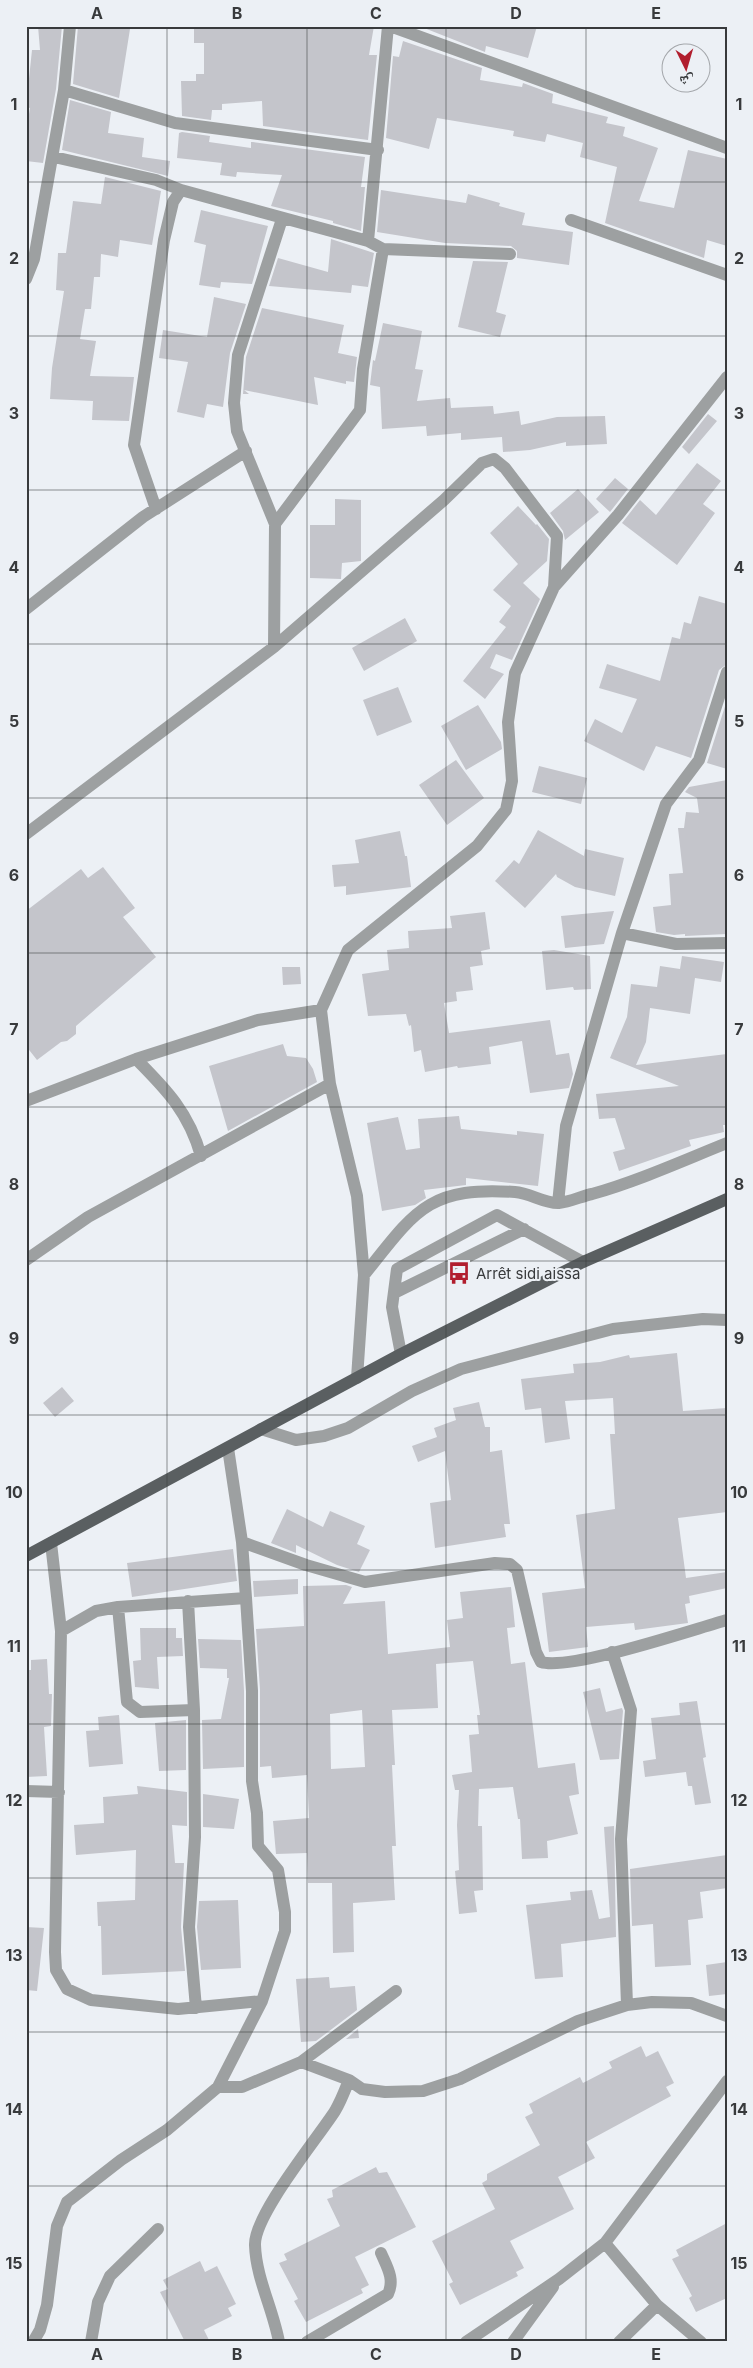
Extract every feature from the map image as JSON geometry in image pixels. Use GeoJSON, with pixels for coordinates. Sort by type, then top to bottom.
{"type":"FeatureCollection","features":[{"type":"Feature","properties":{"kind":"main road"},"geometry":{"type":"LineString","coordinates":[[26,1556],[401,1354],[582,1262],[727,1199]]}},
{"type":"Feature","properties":{"kind":"street"},"geometry":{"type":"LineString","coordinates":[[26,279],[34,259],[54,157],[64,90],[70,26]]}},
{"type":"Feature","properties":{"kind":"street"},"geometry":{"type":"LineString","coordinates":[[368,241],[389,26],[727,148]]}},
{"type":"Feature","properties":{"kind":"street"},"geometry":{"type":"LineString","coordinates":[[64,90],[175,123],[378,150]]}},
{"type":"Feature","properties":{"kind":"street"},"geometry":{"type":"LineString","coordinates":[[54,157],[156,180],[181,190],[368,241],[383,248],[510,254]]}},
{"type":"Feature","properties":{"kind":"street"},"geometry":{"type":"LineString","coordinates":[[156,509],[134,445],[164,240],[173,202],[181,190]]}},
{"type":"Feature","properties":{"kind":"street"},"geometry":{"type":"LineString","coordinates":[[274,647],[275,524],[237,431],[234,403],[238,355],[282,219]]}},
{"type":"Feature","properties":{"kind":"street"},"geometry":{"type":"LineString","coordinates":[[571,220],[727,275]]}},
{"type":"Feature","properties":{"kind":"street"},"geometry":{"type":"LineString","coordinates":[[275,524],[360,410],[363,369],[383,248]]}},
{"type":"Feature","properties":{"kind":"street"},"geometry":{"type":"LineString","coordinates":[[357,1378],[364,1275],[357,1196],[330,1084],[321,1010],[348,950],[477,846],[506,810],[512,781],[508,722],[515,673],[554,587],[618,515],[727,377]]}},
{"type":"Feature","properties":{"kind":"street"},"geometry":{"type":"LineString","coordinates":[[26,609],[156,509],[246,451]]}},
{"type":"Feature","properties":{"kind":"street"},"geometry":{"type":"LineString","coordinates":[[26,834],[274,647],[444,500],[482,463],[494,458],[505,468],[557,536],[554,587]]}},
{"type":"Feature","properties":{"kind":"street"},"geometry":{"type":"LineString","coordinates":[[558,1203],[566,1126],[622,933],[666,804],[699,760],[727,672]]}},
{"type":"Feature","properties":{"kind":"street"},"geometry":{"type":"LineString","coordinates":[[622,933],[676,944],[727,943]]}},
{"type":"Feature","properties":{"kind":"street"},"geometry":{"type":"LineString","coordinates":[[26,1101],[136,1059],[258,1020],[321,1010]]}},
{"type":"Feature","properties":{"kind":"street"},"geometry":{"type":"LineString","coordinates":[[136,1059],[179,1106],[194,1133],[201,1156]]}},
{"type":"Feature","properties":{"kind":"street"},"geometry":{"type":"LineString","coordinates":[[26,1260],[88,1217],[330,1084]]}},
{"type":"Feature","properties":{"kind":"street"},"geometry":{"type":"LineString","coordinates":[[364,1275],[417,1212],[438,1200],[460,1192],[484,1190],[522,1192],[558,1203],[621,1186],[727,1143]]}},
{"type":"Feature","properties":{"kind":"street"},"geometry":{"type":"LineString","coordinates":[[401,1354],[392,1307],[397,1269],[497,1215],[582,1262]]}},
{"type":"Feature","properties":{"kind":"street"},"geometry":{"type":"LineString","coordinates":[[394,1293],[524,1229]]}},
{"type":"Feature","properties":{"kind":"street"},"geometry":{"type":"LineString","coordinates":[[261,1429],[296,1440],[324,1436],[348,1428],[412,1391],[461,1368],[614,1329],[703,1319],[727,1320]]}},
{"type":"Feature","properties":{"kind":"street"},"geometry":{"type":"LineString","coordinates":[[33,2342],[40,2330],[47,2305],[57,2226],[67,2202],[121,2160],[167,2130],[218,2087],[262,2001],[281,1949],[285,1931],[285,1912],[278,1870],[258,1846],[257,1814],[252,1781],[252,1691],[242,1542],[228,1448]]}},
{"type":"Feature","properties":{"kind":"street"},"geometry":{"type":"LineString","coordinates":[[242,1542],[306,1565],[366,1582],[495,1563],[510,1564],[520,1570],[536,1652],[541,1662],[551,1665],[612,1652],[727,1620]]}},
{"type":"Feature","properties":{"kind":"street"},"geometry":{"type":"LineString","coordinates":[[51,1543],[61,1631],[55,1952],[56,1970],[60,1979],[67,1989],[91,2000],[152,2008],[196,2008],[262,2001]]}},
{"type":"Feature","properties":{"kind":"street"},"geometry":{"type":"LineString","coordinates":[[61,1631],[96,1611],[118,1607],[246,1598]]}},
{"type":"Feature","properties":{"kind":"street"},"geometry":{"type":"LineString","coordinates":[[188,1601],[194,1710],[195,1837],[189,1927],[196,2008]]}},
{"type":"Feature","properties":{"kind":"street"},"geometry":{"type":"LineString","coordinates":[[118,1607],[127,1702],[140,1712],[194,1710]]}},
{"type":"Feature","properties":{"kind":"street"},"geometry":{"type":"LineString","coordinates":[[612,1652],[631,1710],[621,1839],[627,2005]]}},
{"type":"Feature","properties":{"kind":"street"},"geometry":{"type":"LineString","coordinates":[[26,1791],[59,1792]]}},
{"type":"Feature","properties":{"kind":"street"},"geometry":{"type":"LineString","coordinates":[[218,2087],[242,2086],[301,2062],[396,1991]]}},
{"type":"Feature","properties":{"kind":"street"},"geometry":{"type":"LineString","coordinates":[[301,2062],[349,2080],[362,2088],[385,2092],[423,2091],[460,2079],[578,2021],[627,2005],[652,2002],[691,2003],[727,2016]]}},
{"type":"Feature","properties":{"kind":"street"},"geometry":{"type":"LineString","coordinates":[[278,2342],[273,2312],[257,2260],[254,2243],[264,2217],[287,2178],[336,2109],[349,2080]]}},
{"type":"Feature","properties":{"kind":"street"},"geometry":{"type":"LineString","coordinates":[[466,2342],[559,2279],[605,2243],[727,2081]]}},
{"type":"Feature","properties":{"kind":"street"},"geometry":{"type":"LineString","coordinates":[[91,2342],[98,2302],[110,2276],[158,2229]]}},
{"type":"Feature","properties":{"kind":"street"},"geometry":{"type":"LineString","coordinates":[[605,2243],[657,2305],[701,2342]]}},
{"type":"Feature","properties":{"kind":"street"},"geometry":{"type":"LineString","coordinates":[[307,2342],[388,2294],[392,2287],[391,2278],[381,2253]]}},
{"type":"Feature","properties":{"kind":"street"},"geometry":{"type":"LineString","coordinates":[[513,2342],[559,2279]]}},
{"type":"Feature","properties":{"kind":"street"},"geometry":{"type":"LineString","coordinates":[[619,2342],[657,2305]]}},
{"type":"Feature","properties":{"kind":"building"},"geometry":{"type":"Polygon","coordinates":[[[38,26],[62,26],[56,89],[43,163],[26,161],[26,132],[30,108],[26,107],[32,50],[40,50],[38,26]]]}},
{"type":"Feature","properties":{"kind":"building"},"geometry":{"type":"Polygon","coordinates":[[[78,26],[112,26],[130,29],[119,98],[73,84],[78,26]]]}},
{"type":"Feature","properties":{"kind":"building"},"geometry":{"type":"Polygon","coordinates":[[[194,26],[374,26],[369,55],[377,55],[368,140],[263,126],[262,101],[222,104],[222,110],[212,110],[211,120],[182,116],[181,81],[196,81],[196,74],[204,74],[204,43],[194,43],[194,26]]]}},
{"type":"Feature","properties":{"kind":"building"},"geometry":{"type":"Polygon","coordinates":[[[419,26],[537,26],[528,58],[486,46],[485,52],[419,26]]]}},
{"type":"Feature","properties":{"kind":"building"},"geometry":{"type":"Polygon","coordinates":[[[403,41],[482,68],[480,80],[522,87],[523,83],[553,94],[552,103],[608,117],[606,123],[625,127],[623,136],[658,148],[639,201],[674,208],[688,150],[727,159],[727,246],[707,240],[704,258],[605,223],[617,167],[580,157],[583,143],[547,134],[545,142],[513,136],[514,131],[437,118],[429,149],[386,138],[393,56],[399,57],[403,41]]]}},
{"type":"Feature","properties":{"kind":"building"},"geometry":{"type":"Polygon","coordinates":[[[70,100],[111,112],[108,133],[144,138],[142,157],[170,161],[168,176],[62,150],[70,100]]]}},
{"type":"Feature","properties":{"kind":"building"},"geometry":{"type":"Polygon","coordinates":[[[179,133],[210,136],[209,142],[251,148],[251,142],[253,142],[365,157],[361,187],[365,187],[361,231],[333,223],[333,221],[271,206],[282,175],[237,172],[236,177],[220,175],[222,163],[177,158],[179,133]]]}},
{"type":"Feature","properties":{"kind":"building"},"geometry":{"type":"Polygon","coordinates":[[[105,177],[161,191],[152,245],[120,240],[118,257],[101,254],[100,277],[94,277],[91,309],[85,309],[80,339],[96,341],[90,376],[134,377],[129,421],[92,420],[93,401],[50,399],[52,368],[64,291],[56,290],[58,253],[66,253],[73,201],[101,204],[105,177]]]}},
{"type":"Feature","properties":{"kind":"building"},"geometry":{"type":"Polygon","coordinates":[[[381,190],[466,203],[468,194],[500,203],[499,206],[525,213],[522,225],[573,232],[569,265],[517,258],[517,251],[511,246],[445,243],[377,232],[381,190]]]}},
{"type":"Feature","properties":{"kind":"building"},"geometry":{"type":"Polygon","coordinates":[[[201,210],[268,226],[252,284],[221,282],[220,288],[199,285],[206,245],[194,242],[201,210]]]}},
{"type":"Feature","properties":{"kind":"building"},"geometry":{"type":"Polygon","coordinates":[[[331,239],[374,253],[368,287],[352,285],[351,293],[269,286],[278,258],[328,272],[331,239]]]}},
{"type":"Feature","properties":{"kind":"building"},"geometry":{"type":"Polygon","coordinates":[[[473,261],[508,262],[496,312],[506,315],[500,337],[458,327],[473,261]]]}},
{"type":"Feature","properties":{"kind":"building"},"geometry":{"type":"Polygon","coordinates":[[[214,297],[246,304],[230,353],[223,407],[207,404],[204,418],[177,412],[188,362],[159,358],[163,330],[207,337],[214,297]]]}},
{"type":"Feature","properties":{"kind":"building"},"geometry":{"type":"Polygon","coordinates":[[[262,308],[344,325],[338,353],[357,357],[354,382],[346,381],[346,384],[314,377],[318,405],[244,390],[249,394],[243,394],[246,357],[262,308]]]}},
{"type":"Feature","properties":{"kind":"building"},"geometry":{"type":"Polygon","coordinates":[[[383,323],[422,331],[415,369],[423,370],[417,401],[450,398],[451,408],[493,406],[494,414],[519,411],[521,425],[557,417],[605,416],[607,444],[566,446],[566,442],[530,450],[503,452],[502,437],[461,440],[461,433],[427,436],[426,426],[382,429],[380,387],[370,385],[373,360],[375,361],[383,323]]]}},
{"type":"Feature","properties":{"kind":"building"},"geometry":{"type":"Polygon","coordinates":[[[708,414],[717,421],[689,454],[682,447],[708,414]]]}},
{"type":"Feature","properties":{"kind":"building"},"geometry":{"type":"Polygon","coordinates":[[[697,463],[721,481],[703,504],[715,513],[677,565],[622,523],[640,500],[656,515],[697,463]]]}},
{"type":"Feature","properties":{"kind":"building"},"geometry":{"type":"Polygon","coordinates":[[[615,478],[628,489],[610,512],[596,499],[615,478]]]}},
{"type":"Feature","properties":{"kind":"building"},"geometry":{"type":"Polygon","coordinates":[[[578,489],[599,512],[565,540],[563,531],[550,513],[578,489]]]}},
{"type":"Feature","properties":{"kind":"building"},"geometry":{"type":"Polygon","coordinates":[[[335,499],[361,500],[361,561],[342,563],[341,579],[310,578],[310,525],[335,525],[335,499]]]}},
{"type":"Feature","properties":{"kind":"building"},"geometry":{"type":"Polygon","coordinates":[[[518,506],[537,524],[549,539],[547,561],[523,583],[540,599],[512,660],[496,654],[490,668],[504,674],[485,699],[463,681],[506,627],[499,622],[511,606],[493,590],[518,564],[490,533],[518,506]]]}},
{"type":"Feature","properties":{"kind":"building"},"geometry":{"type":"Polygon","coordinates":[[[699,596],[727,604],[727,664],[719,670],[691,758],[656,746],[644,771],[584,741],[595,719],[622,733],[637,699],[599,688],[607,664],[660,681],[672,637],[680,639],[684,622],[691,624],[699,596]]]}},
{"type":"Feature","properties":{"kind":"building"},"geometry":{"type":"Polygon","coordinates":[[[405,618],[417,641],[364,671],[352,648],[405,618]]]}},
{"type":"Feature","properties":{"kind":"building"},"geometry":{"type":"Polygon","coordinates":[[[398,687],[412,722],[377,736],[363,700],[398,687]]]}},
{"type":"Feature","properties":{"kind":"building"},"geometry":{"type":"Polygon","coordinates":[[[727,700],[727,769],[707,763],[727,700]]]}},
{"type":"Feature","properties":{"kind":"building"},"geometry":{"type":"Polygon","coordinates":[[[478,705],[501,742],[502,749],[466,770],[441,726],[478,705]]]}},
{"type":"Feature","properties":{"kind":"building"},"geometry":{"type":"Polygon","coordinates":[[[456,760],[484,798],[447,825],[419,785],[456,760]]]}},
{"type":"Feature","properties":{"kind":"building"},"geometry":{"type":"Polygon","coordinates":[[[539,766],[587,778],[581,804],[532,792],[539,766]]]}},
{"type":"Feature","properties":{"kind":"building"},"geometry":{"type":"Polygon","coordinates":[[[727,780],[727,934],[685,936],[685,934],[674,935],[656,932],[653,907],[671,905],[669,874],[683,873],[678,828],[684,828],[686,812],[699,813],[697,798],[685,792],[689,787],[727,780]]]}},
{"type":"Feature","properties":{"kind":"building"},"geometry":{"type":"Polygon","coordinates":[[[538,830],[584,856],[585,849],[624,858],[615,896],[575,887],[557,877],[556,874],[525,908],[495,881],[514,860],[519,864],[538,830]]]}},
{"type":"Feature","properties":{"kind":"building"},"geometry":{"type":"Polygon","coordinates":[[[400,831],[405,856],[407,856],[411,887],[346,895],[346,886],[334,887],[332,865],[359,863],[355,840],[400,831]]]}},
{"type":"Feature","properties":{"kind":"building"},"geometry":{"type":"Polygon","coordinates":[[[103,867],[135,908],[123,917],[156,957],[76,1026],[76,1034],[67,1041],[61,1042],[37,1060],[26,1046],[26,911],[81,869],[88,878],[103,867]]]}},
{"type":"Feature","properties":{"kind":"building"},"geometry":{"type":"Polygon","coordinates":[[[614,911],[604,944],[565,948],[561,916],[614,911]]]}},
{"type":"Feature","properties":{"kind":"building"},"geometry":{"type":"Polygon","coordinates":[[[485,912],[490,949],[481,951],[483,965],[470,967],[473,990],[456,992],[457,1001],[444,1003],[449,1033],[550,1020],[556,1055],[569,1053],[573,1074],[569,1088],[530,1093],[522,1041],[489,1047],[491,1064],[458,1068],[457,1066],[425,1072],[421,1050],[414,1052],[411,1025],[409,1026],[406,1014],[368,1016],[362,974],[389,970],[387,950],[409,948],[408,931],[452,928],[450,916],[485,912]]]}},
{"type":"Feature","properties":{"kind":"building"},"geometry":{"type":"Polygon","coordinates":[[[554,950],[590,956],[591,989],[574,990],[573,987],[546,990],[542,951],[554,950]]]}},
{"type":"Feature","properties":{"kind":"building"},"geometry":{"type":"Polygon","coordinates":[[[682,956],[724,962],[721,982],[695,978],[690,1014],[650,1008],[646,1042],[636,1065],[727,1054],[727,1125],[723,1125],[724,1132],[689,1140],[691,1146],[619,1171],[613,1152],[625,1149],[615,1118],[599,1119],[596,1094],[679,1086],[610,1058],[627,1017],[631,984],[657,987],[660,966],[680,969],[682,956]]]}},
{"type":"Feature","properties":{"kind":"building"},"geometry":{"type":"Polygon","coordinates":[[[282,967],[300,967],[301,984],[283,985],[282,967]]]}},
{"type":"Feature","properties":{"kind":"building"},"geometry":{"type":"Polygon","coordinates":[[[283,1044],[287,1056],[306,1058],[313,1069],[317,1082],[228,1131],[209,1066],[283,1044]]]}},
{"type":"Feature","properties":{"kind":"building"},"geometry":{"type":"Polygon","coordinates":[[[459,1116],[461,1129],[517,1135],[517,1131],[544,1134],[538,1186],[466,1178],[466,1185],[424,1190],[426,1198],[415,1205],[382,1211],[367,1123],[398,1117],[406,1150],[420,1148],[418,1119],[459,1116]]]}},
{"type":"Feature","properties":{"kind":"building"},"geometry":{"type":"Polygon","coordinates":[[[677,1353],[683,1411],[727,1408],[727,1512],[678,1518],[686,1578],[727,1572],[727,1588],[689,1596],[690,1603],[685,1604],[688,1623],[635,1630],[634,1623],[586,1627],[588,1647],[549,1652],[542,1593],[585,1588],[576,1515],[615,1509],[610,1434],[615,1434],[613,1398],[565,1401],[570,1439],[545,1443],[541,1408],[525,1410],[521,1379],[574,1373],[573,1364],[600,1362],[629,1355],[630,1358],[677,1353]]]}},
{"type":"Feature","properties":{"kind":"building"},"geometry":{"type":"Polygon","coordinates":[[[62,1387],[74,1401],[55,1417],[43,1403],[62,1387]]]}},
{"type":"Feature","properties":{"kind":"building"},"geometry":{"type":"Polygon","coordinates":[[[479,1402],[485,1427],[490,1427],[490,1452],[502,1450],[510,1524],[504,1524],[506,1537],[435,1548],[430,1503],[451,1500],[445,1451],[418,1462],[412,1446],[437,1437],[434,1428],[456,1420],[453,1408],[479,1402]]]}},
{"type":"Feature","properties":{"kind":"building"},"geometry":{"type":"Polygon","coordinates":[[[287,1509],[323,1527],[330,1511],[365,1526],[357,1544],[370,1550],[359,1572],[337,1565],[296,1545],[296,1553],[271,1543],[287,1509]]]}},
{"type":"Feature","properties":{"kind":"building"},"geometry":{"type":"Polygon","coordinates":[[[233,1549],[237,1581],[132,1597],[127,1563],[233,1549]]]}},
{"type":"Feature","properties":{"kind":"building"},"geometry":{"type":"Polygon","coordinates":[[[298,1579],[298,1594],[254,1597],[253,1581],[298,1579]]]}},
{"type":"Feature","properties":{"kind":"building"},"geometry":{"type":"Polygon","coordinates":[[[346,1585],[352,1587],[343,1604],[385,1601],[388,1654],[450,1647],[447,1620],[463,1618],[460,1592],[511,1587],[515,1627],[507,1628],[511,1664],[525,1662],[538,1768],[575,1763],[579,1794],[569,1796],[578,1834],[547,1841],[548,1858],[522,1859],[520,1819],[518,1819],[513,1787],[479,1789],[478,1826],[482,1826],[483,1890],[474,1891],[477,1912],[459,1914],[455,1871],[459,1870],[457,1825],[459,1790],[455,1790],[452,1775],[472,1772],[469,1735],[479,1734],[477,1715],[480,1715],[473,1661],[436,1664],[438,1708],[392,1710],[395,1765],[392,1765],[396,1846],[392,1846],[395,1900],[353,1903],[354,1952],[333,1953],[332,1883],[308,1883],[307,1853],[276,1854],[273,1821],[309,1818],[307,1775],[272,1778],[271,1766],[260,1767],[260,1690],[256,1629],[304,1626],[303,1586],[346,1585]],[[362,1710],[330,1714],[331,1769],[365,1767],[362,1710]]]}},
{"type":"Feature","properties":{"kind":"building"},"geometry":{"type":"Polygon","coordinates":[[[140,1628],[176,1628],[176,1638],[182,1638],[183,1656],[157,1657],[159,1689],[135,1687],[133,1661],[141,1660],[140,1628]]]}},
{"type":"Feature","properties":{"kind":"building"},"geometry":{"type":"Polygon","coordinates":[[[198,1639],[241,1640],[244,1691],[244,1767],[203,1769],[202,1720],[221,1719],[229,1678],[227,1678],[227,1669],[200,1668],[198,1639]]]}},
{"type":"Feature","properties":{"kind":"building"},"geometry":{"type":"Polygon","coordinates":[[[47,1659],[49,1694],[52,1694],[51,1726],[44,1727],[47,1776],[26,1777],[26,1670],[31,1670],[31,1660],[47,1659]]]}},
{"type":"Feature","properties":{"kind":"building"},"geometry":{"type":"Polygon","coordinates":[[[600,1688],[606,1712],[622,1708],[623,1711],[619,1759],[600,1760],[583,1692],[600,1688]]]}},
{"type":"Feature","properties":{"kind":"building"},"geometry":{"type":"Polygon","coordinates":[[[697,1701],[706,1757],[703,1758],[711,1803],[695,1805],[692,1786],[688,1786],[686,1772],[645,1777],[643,1761],[656,1759],[651,1718],[680,1715],[679,1703],[697,1701]]]}},
{"type":"Feature","properties":{"kind":"building"},"geometry":{"type":"Polygon","coordinates":[[[119,1715],[123,1764],[89,1767],[86,1731],[99,1730],[98,1717],[119,1715]]]}},
{"type":"Feature","properties":{"kind":"building"},"geometry":{"type":"Polygon","coordinates":[[[186,1720],[186,1770],[159,1771],[155,1723],[186,1720]]]}},
{"type":"Feature","properties":{"kind":"building"},"geometry":{"type":"Polygon","coordinates":[[[137,1786],[187,1792],[187,1826],[172,1825],[175,1863],[184,1863],[181,1927],[185,1971],[102,1975],[101,1926],[98,1926],[97,1902],[135,1900],[136,1850],[76,1855],[74,1825],[104,1823],[103,1797],[138,1794],[137,1786]]]}},
{"type":"Feature","properties":{"kind":"building"},"geometry":{"type":"Polygon","coordinates":[[[203,1794],[239,1799],[234,1829],[203,1827],[203,1794]]]}},
{"type":"Feature","properties":{"kind":"building"},"geometry":{"type":"Polygon","coordinates":[[[614,1826],[616,1937],[561,1944],[563,1977],[535,1979],[526,1905],[571,1900],[570,1892],[592,1890],[599,1919],[610,1917],[604,1827],[614,1826]]]}},
{"type":"Feature","properties":{"kind":"building"},"geometry":{"type":"Polygon","coordinates":[[[727,1855],[727,1888],[700,1892],[703,1918],[688,1920],[691,1965],[655,1967],[653,1924],[632,1926],[630,1869],[727,1855]]]}},
{"type":"Feature","properties":{"kind":"building"},"geometry":{"type":"Polygon","coordinates":[[[238,1900],[241,1968],[201,1970],[197,1927],[199,1901],[238,1900]]]}},
{"type":"Feature","properties":{"kind":"building"},"geometry":{"type":"Polygon","coordinates":[[[26,1927],[44,1928],[37,1991],[26,1990],[26,1927]]]}},
{"type":"Feature","properties":{"kind":"building"},"geometry":{"type":"Polygon","coordinates":[[[727,1962],[727,1994],[709,1996],[706,1965],[727,1962]]]}},
{"type":"Feature","properties":{"kind":"building"},"geometry":{"type":"Polygon","coordinates":[[[329,1977],[330,1988],[355,1986],[357,2010],[316,2041],[301,2042],[296,1979],[329,1977]]]}},
{"type":"Feature","properties":{"kind":"building"},"geometry":{"type":"Polygon","coordinates":[[[358,2029],[359,2038],[346,2039],[358,2029]]]}},
{"type":"Feature","properties":{"kind":"building"},"geometry":{"type":"Polygon","coordinates":[[[641,2046],[646,2057],[658,2051],[674,2083],[666,2087],[671,2096],[586,2142],[595,2158],[558,2177],[574,2209],[510,2241],[524,2268],[516,2272],[518,2276],[460,2305],[449,2284],[453,2282],[432,2241],[495,2209],[482,2183],[487,2180],[487,2174],[540,2145],[525,2117],[533,2113],[529,2104],[580,2077],[583,2083],[612,2068],[609,2062],[641,2046]]]}},
{"type":"Feature","properties":{"kind":"building"},"geometry":{"type":"Polygon","coordinates":[[[376,2167],[379,2173],[387,2172],[416,2227],[355,2257],[369,2285],[361,2289],[363,2293],[306,2322],[294,2301],[298,2299],[279,2263],[287,2260],[284,2254],[340,2226],[327,2199],[333,2197],[332,2190],[376,2167]]]}},
{"type":"Feature","properties":{"kind":"building"},"geometry":{"type":"Polygon","coordinates":[[[727,2223],[727,2298],[696,2312],[689,2298],[692,2296],[672,2259],[679,2256],[676,2250],[727,2223]]]}},
{"type":"Feature","properties":{"kind":"building"},"geometry":{"type":"Polygon","coordinates":[[[200,2261],[205,2272],[217,2266],[236,2304],[228,2308],[232,2316],[204,2330],[210,2342],[185,2342],[160,2292],[168,2289],[163,2280],[200,2261]]]}},
{"type":"Feature","properties":{"kind":"place","name":"Arrêt sidi aissa"},"geometry":{"type":"Point","coordinates":[459,1273]}}]}
